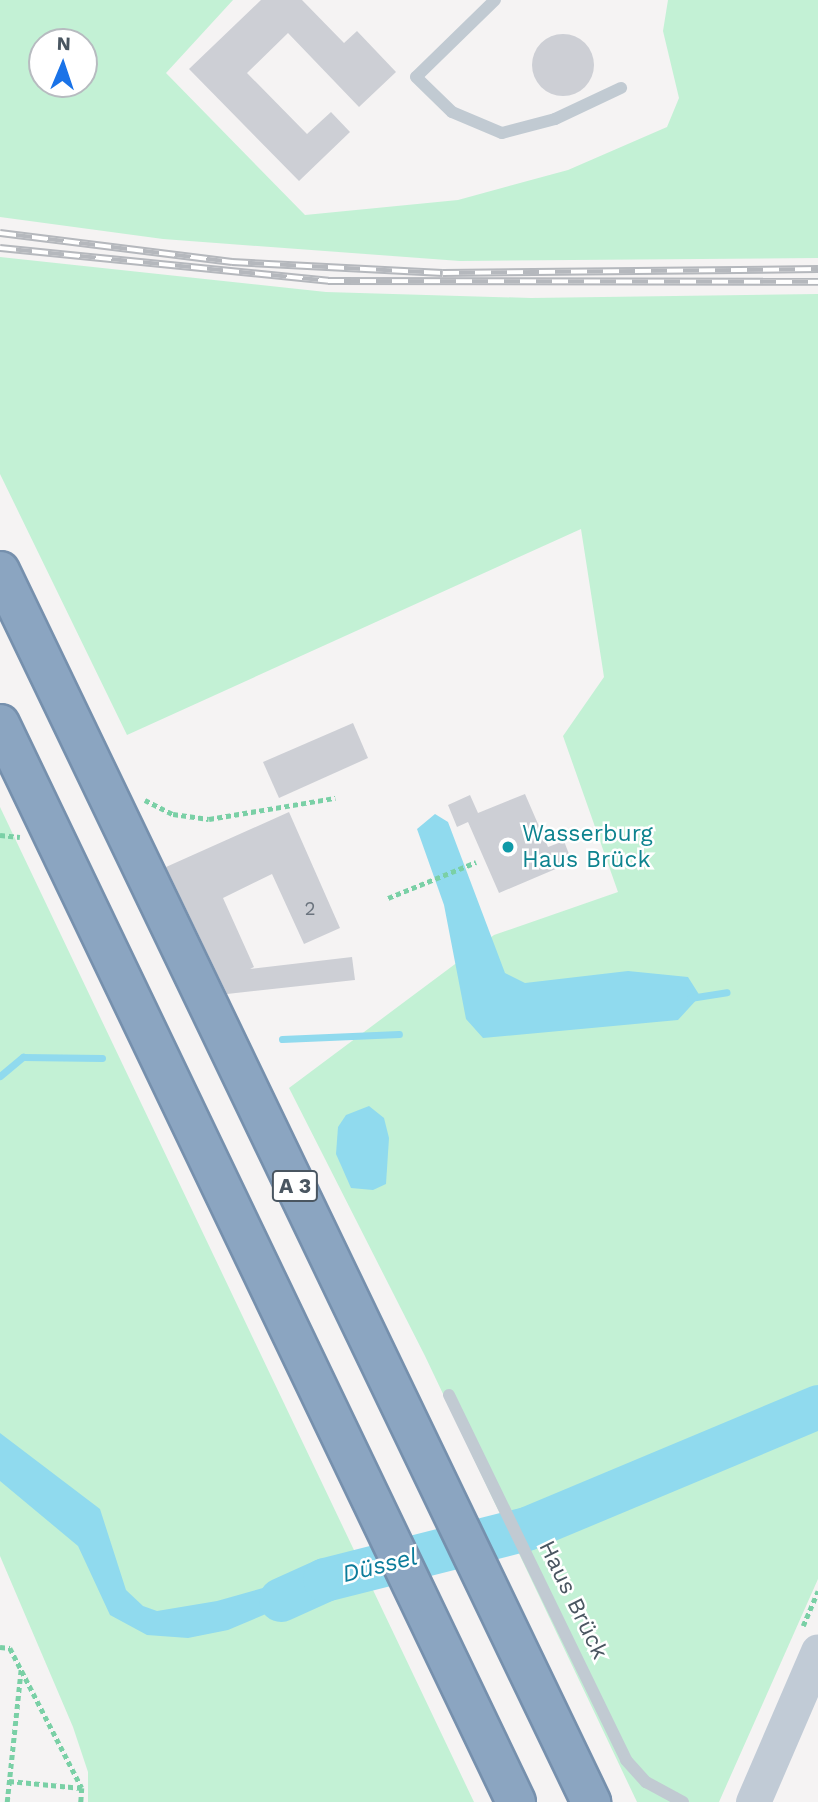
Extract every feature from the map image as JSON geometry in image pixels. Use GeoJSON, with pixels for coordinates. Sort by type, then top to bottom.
{"type":"FeatureCollection","features":[{"type":"Feature","properties":{"kind":"highway","name":"A 3"},"geometry":{"type":"LineString","coordinates":[[0,570],[591,1802]]}},
{"type":"Feature","properties":{"kind":"highway"},"geometry":{"type":"LineString","coordinates":[[0,724],[516,1802]]}},
{"type":"Feature","properties":{"kind":"main road"},"geometry":{"type":"LineString","coordinates":[[753,1802],[818,1651]]}},
{"type":"Feature","properties":{"kind":"lane"},"geometry":{"type":"LineString","coordinates":[[495,0],[416,77],[465,121],[502,133],[555,119],[621,88]]}},
{"type":"Feature","properties":{"kind":"lane","name":"Haus Brück"},"geometry":{"type":"LineString","coordinates":[[449,1395],[626,1760],[646,1782],[683,1802]]}},
{"type":"Feature","properties":{"kind":"path"},"geometry":{"type":"LineString","coordinates":[[135,795],[173,814],[209,819],[335,798]]}},
{"type":"Feature","properties":{"kind":"path"},"geometry":{"type":"LineString","coordinates":[[388,898],[476,862]]}},
{"type":"Feature","properties":{"kind":"path"},"geometry":{"type":"LineString","coordinates":[[0,1647],[10,1648],[21,1668],[82,1788],[81,1802]]}},
{"type":"Feature","properties":{"kind":"path"},"geometry":{"type":"LineString","coordinates":[[6,1802],[21,1668]]}},
{"type":"Feature","properties":{"kind":"path"},"geometry":{"type":"LineString","coordinates":[[9,1781],[82,1788]]}},
{"type":"Feature","properties":{"kind":"green space"},"geometry":{"type":"Polygon","coordinates":[[[0,0],[233,0],[166,73],[305,215],[458,200],[568,170],[667,127],[679,98],[663,31],[668,0],[818,0],[818,258],[460,261],[163,239],[0,217],[0,0]]]}},
{"type":"Feature","properties":{"kind":"green space"},"geometry":{"type":"Polygon","coordinates":[[[0,257],[326,292],[531,298],[818,294],[818,1579],[719,1802],[637,1802],[425,1356],[289,1088],[494,935],[618,892],[563,736],[604,677],[581,529],[127,735],[0,474],[0,257]]]}},
{"type":"Feature","properties":{"kind":"green space"},"geometry":{"type":"Polygon","coordinates":[[[0,807],[474,1802],[88,1802],[88,1772],[73,1727],[0,1556],[0,807]]]}},
{"type":"Feature","properties":{"kind":"water"},"geometry":{"type":"Polygon","coordinates":[[[435,814],[448,822],[505,973],[525,983],[628,971],[688,977],[700,996],[678,1020],[483,1038],[466,1019],[444,905],[417,829],[435,814]]]}},
{"type":"Feature","properties":{"kind":"water"},"geometry":{"type":"Polygon","coordinates":[[[369,1106],[384,1118],[389,1138],[386,1184],[373,1190],[351,1188],[336,1154],[338,1127],[346,1115],[369,1106]]]}},
{"type":"Feature","properties":{"kind":"water"},"geometry":{"type":"Polygon","coordinates":[[[0,1433],[100,1509],[126,1590],[143,1606],[157,1611],[217,1601],[270,1586],[319,1559],[339,1583],[228,1630],[188,1638],[147,1635],[110,1615],[78,1546],[0,1481],[0,1433]]]}},
{"type":"Feature","properties":{"kind":"building"},"geometry":{"type":"Polygon","coordinates":[[[261,0],[302,0],[344,43],[357,31],[396,72],[359,107],[288,33],[247,73],[307,134],[331,112],[350,132],[299,181],[189,69],[261,0]]]}},
{"type":"Feature","properties":{"kind":"building"},"geometry":{"type":"Polygon","coordinates":[[[563,34],[585,43],[594,65],[585,87],[563,96],[541,87],[532,65],[541,43],[563,34]]]}},
{"type":"Feature","properties":{"kind":"building"},"geometry":{"type":"Polygon","coordinates":[[[353,723],[368,758],[279,798],[263,762],[353,723]]]}},
{"type":"Feature","properties":{"kind":"building"},"geometry":{"type":"Polygon","coordinates":[[[525,794],[548,847],[564,841],[572,862],[499,893],[468,822],[457,827],[448,805],[470,795],[478,813],[525,794]]]}},
{"type":"Feature","properties":{"kind":"building"},"geometry":{"type":"Polygon","coordinates":[[[289,812],[340,928],[304,944],[272,874],[223,898],[254,967],[250,969],[352,957],[355,980],[227,994],[166,867],[289,812]]]}},
{"type":"Feature","properties":{"kind":"waterway"},"geometry":{"type":"LineString","coordinates":[[690,998],[727,992]]}},
{"type":"Feature","properties":{"kind":"waterway"},"geometry":{"type":"LineString","coordinates":[[282,1039],[399,1034]]}},
{"type":"Feature","properties":{"kind":"waterway"},"geometry":{"type":"LineString","coordinates":[[0,1076],[23,1057],[102,1058]]}},
{"type":"Feature","properties":{"kind":"waterway","name":"Düssel"},"geometry":{"type":"LineString","coordinates":[[281,1600],[325,1580],[527,1529],[818,1407]]}},
{"type":"Feature","properties":{"kind":"railway"},"geometry":{"type":"LineString","coordinates":[[0,233],[232,262],[443,273],[818,269]]}},
{"type":"Feature","properties":{"kind":"railway"},"geometry":{"type":"LineString","coordinates":[[0,248],[328,281],[818,282]]}},
{"type":"Feature","properties":{"kind":"place","name":"Wasserburg Haus Brück"},"geometry":{"type":"Point","coordinates":[508,847]}}]}
